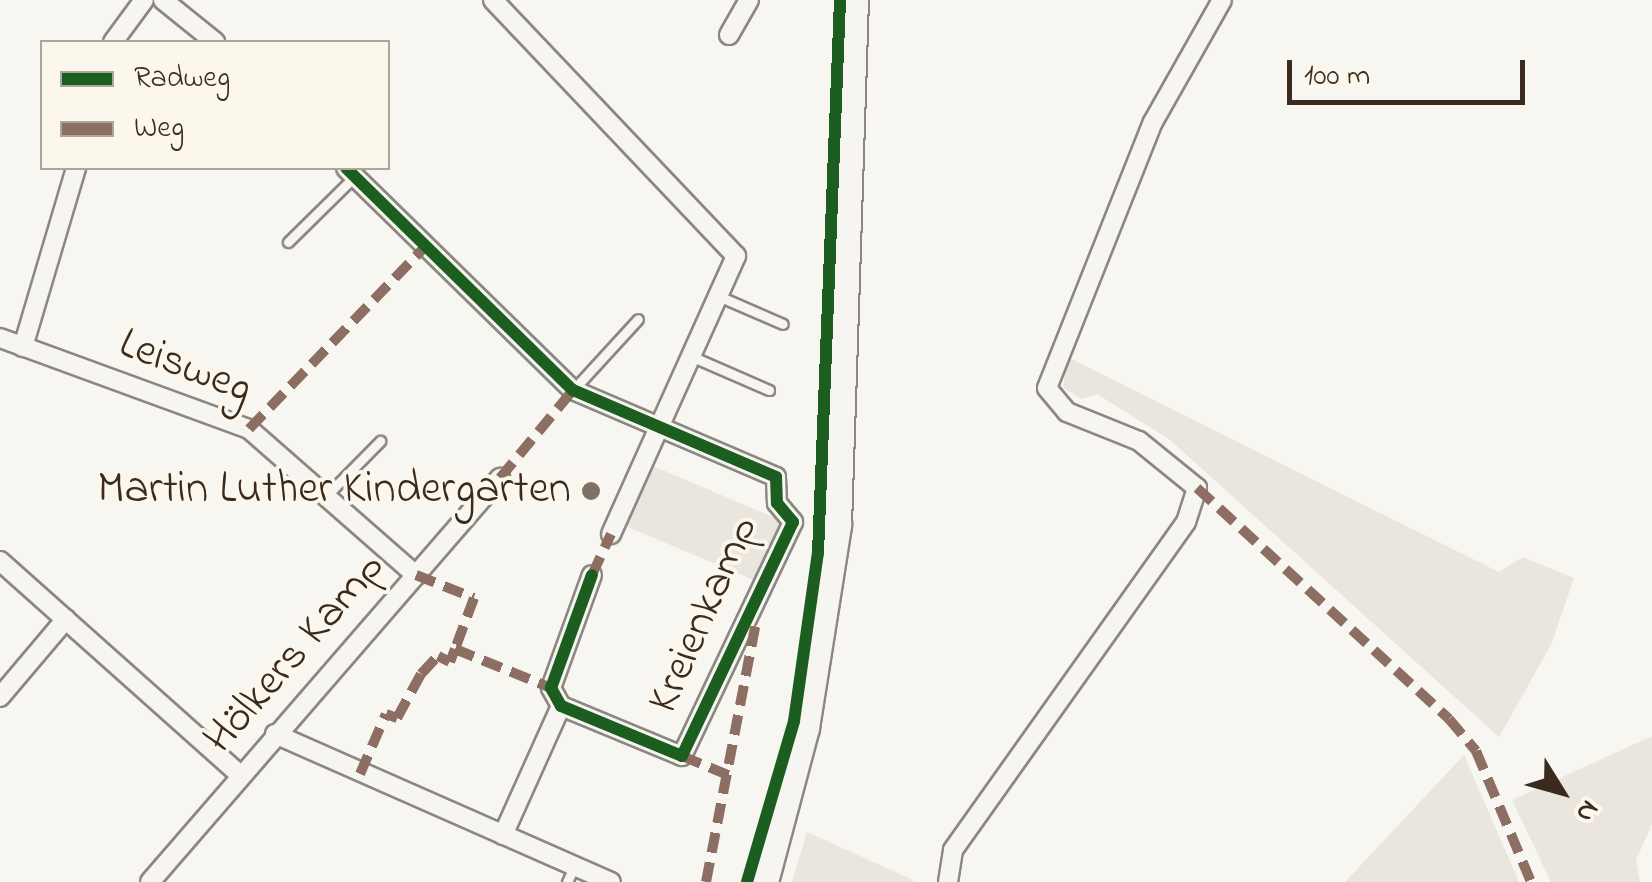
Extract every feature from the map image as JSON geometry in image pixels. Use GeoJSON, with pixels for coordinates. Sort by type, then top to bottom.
{"type":"FeatureCollection","features":[{"type":"Feature","properties":{"kind":"main road"},"geometry":{"type":"LineString","coordinates":[[764,882],[806,728],[837,525],[854,0]]}},
{"type":"Feature","properties":{"kind":"street"},"geometry":{"type":"LineString","coordinates":[[114,40],[144,0]]}},
{"type":"Feature","properties":{"kind":"street"},"geometry":{"type":"LineString","coordinates":[[163,0],[213,40]]}},
{"type":"Feature","properties":{"kind":"street"},"geometry":{"type":"LineString","coordinates":[[492,0],[736,256],[723,298],[611,534]]}},
{"type":"Feature","properties":{"kind":"street"},"geometry":{"type":"LineString","coordinates":[[729,35],[749,0]]}},
{"type":"Feature","properties":{"kind":"street"},"geometry":{"type":"LineString","coordinates":[[948,882],[954,850],[1186,522],[1197,488],[1139,440],[1067,412],[1047,388],[1153,122],[1222,0]]}},
{"type":"Feature","properties":{"kind":"street"},"geometry":{"type":"LineString","coordinates":[[22,347],[75,170]]}},
{"type":"Feature","properties":{"kind":"street"},"geometry":{"type":"LineString","coordinates":[[351,172],[573,390],[660,428]]}},
{"type":"Feature","properties":{"kind":"street","name":"Leisweg"},"geometry":{"type":"LineString","coordinates":[[0,338],[249,430],[416,575]]}},
{"type":"Feature","properties":{"kind":"street","name":"Kreienkamp"},"geometry":{"type":"LineString","coordinates":[[561,706],[682,756],[793,522],[777,503],[776,477],[660,428]]}},
{"type":"Feature","properties":{"kind":"street","name":"Hölkers Kamp"},"geometry":{"type":"LineString","coordinates":[[150,882],[500,478]]}},
{"type":"Feature","properties":{"kind":"street"},"geometry":{"type":"LineString","coordinates":[[0,561],[240,775]]}},
{"type":"Feature","properties":{"kind":"street"},"geometry":{"type":"LineString","coordinates":[[503,835],[561,706],[552,667],[592,575]]}},
{"type":"Feature","properties":{"kind":"street"},"geometry":{"type":"LineString","coordinates":[[0,697],[66,619]]}},
{"type":"Feature","properties":{"kind":"street"},"geometry":{"type":"LineString","coordinates":[[275,734],[503,835],[571,874],[611,882]]}},
{"type":"Feature","properties":{"kind":"lane"},"geometry":{"type":"LineString","coordinates":[[288,242],[351,172]]}},
{"type":"Feature","properties":{"kind":"lane"},"geometry":{"type":"LineString","coordinates":[[723,298],[783,324]]}},
{"type":"Feature","properties":{"kind":"lane"},"geometry":{"type":"LineString","coordinates":[[573,390],[638,319]]}},
{"type":"Feature","properties":{"kind":"lane"},"geometry":{"type":"LineString","coordinates":[[693,356],[768,390]]}},
{"type":"Feature","properties":{"kind":"lane"},"geometry":{"type":"LineString","coordinates":[[327,495],[380,441]]}},
{"type":"Feature","properties":{"kind":"shaded area"},"geometry":{"type":"Polygon","coordinates":[[[1067,357],[1499,572],[1523,557],[1574,578],[1551,645],[1499,737],[1170,440],[1097,394],[1082,399],[1063,388],[1067,357]]]}},
{"type":"Feature","properties":{"kind":"shaded area"},"geometry":{"type":"Polygon","coordinates":[[[644,462],[789,524],[763,584],[616,522],[644,462]]]}},
{"type":"Feature","properties":{"kind":"shaded area"},"geometry":{"type":"Polygon","coordinates":[[[1652,736],[1652,824],[1636,860],[1640,882],[1551,882],[1512,800],[1652,736]]]}},
{"type":"Feature","properties":{"kind":"shaded area"},"geometry":{"type":"Polygon","coordinates":[[[1464,755],[1519,882],[1345,882],[1464,755]]]}},
{"type":"Feature","properties":{"kind":"shaded area"},"geometry":{"type":"Polygon","coordinates":[[[807,832],[911,879],[914,882],[792,882],[807,832]]]}},
{"type":"Feature","properties":{"kind":"marked path"},"geometry":{"type":"LineString","coordinates":[[249,429],[424,248]]}},
{"type":"Feature","properties":{"kind":"marked path"},"geometry":{"type":"LineString","coordinates":[[500,478],[573,390]]}},
{"type":"Feature","properties":{"kind":"marked path"},"geometry":{"type":"LineString","coordinates":[[1197,488],[1449,719],[1476,751],[1531,882]]}},
{"type":"Feature","properties":{"kind":"marked path"},"geometry":{"type":"LineString","coordinates":[[592,575],[611,534]]}},
{"type":"Feature","properties":{"kind":"marked path"},"geometry":{"type":"LineString","coordinates":[[416,575],[474,598],[455,649],[551,688]]}},
{"type":"Feature","properties":{"kind":"marked path"},"geometry":{"type":"LineString","coordinates":[[706,882],[756,622]]}},
{"type":"Feature","properties":{"kind":"marked path"},"geometry":{"type":"LineString","coordinates":[[360,774],[386,714],[397,718],[421,674],[438,656],[450,662],[455,649]]}},
{"type":"Feature","properties":{"kind":"marked path"},"geometry":{"type":"LineString","coordinates":[[682,756],[730,776]]}},
{"type":"Feature","properties":{"kind":"cycle path"},"geometry":{"type":"LineString","coordinates":[[747,882],[794,721],[818,553],[840,0]]}},
{"type":"Feature","properties":{"kind":"cycle path"},"geometry":{"type":"LineString","coordinates":[[348,170],[573,390],[776,477],[777,503],[793,522],[682,756],[561,706],[551,688],[592,575]]}},
{"type":"Feature","properties":{"kind":"place","name":"Martin Luther Kindergarten"},"geometry":{"type":"Point","coordinates":[591,491]}}]}
